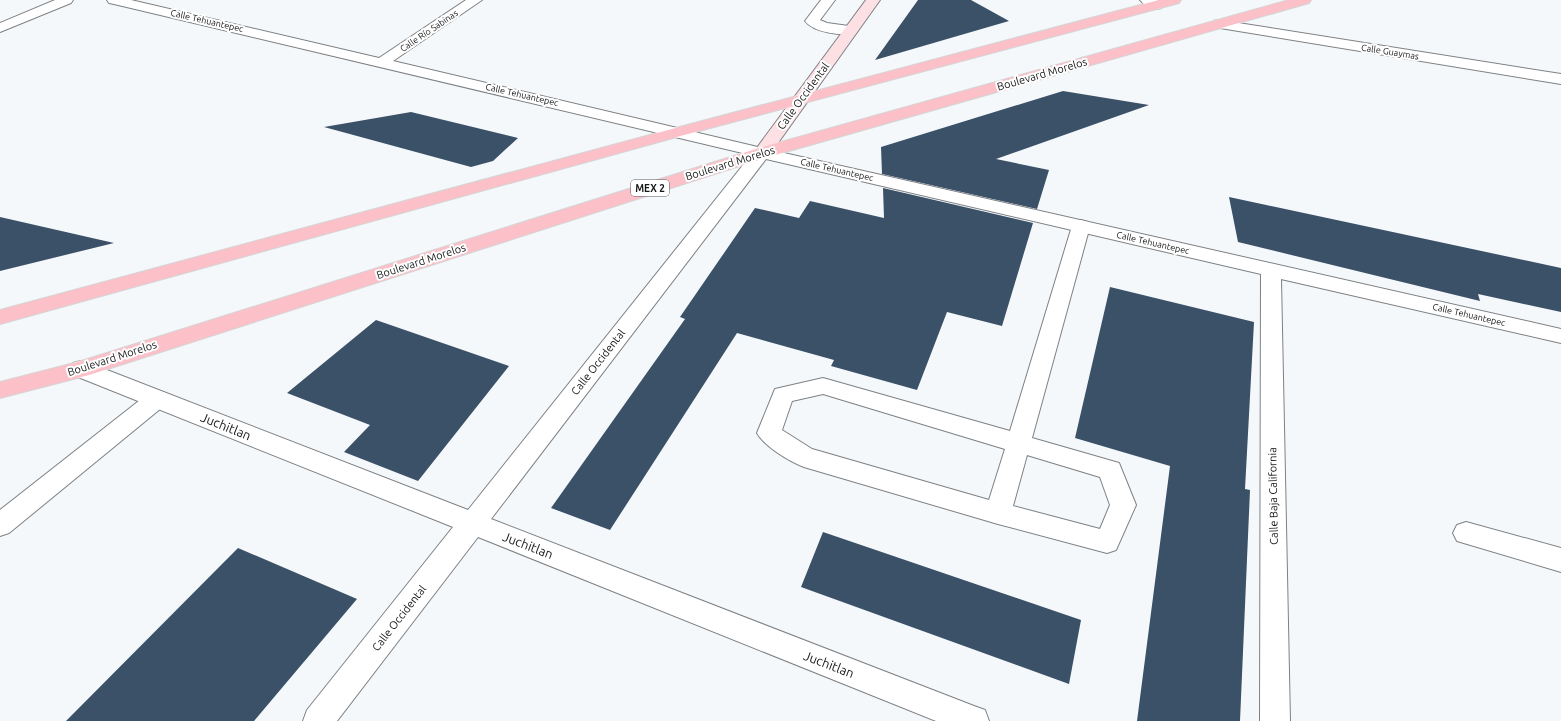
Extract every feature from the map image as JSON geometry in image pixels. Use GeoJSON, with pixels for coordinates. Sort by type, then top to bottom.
{"type":"FeatureCollection","features":[{"type":"Feature","properties":{"kind":"main road"},"geometry":{"type":"LineString","coordinates":[[0,317],[800,100],[1152,2],[1174,0]]}},
{"type":"Feature","properties":{"kind":"main road","name":"Boulevard Morelos"},"geometry":{"type":"LineString","coordinates":[[0,390],[81,370],[162,342],[762,153],[1304,0]]}},
{"type":"Feature","properties":{"kind":"street"},"geometry":{"type":"LineString","coordinates":[[0,28],[66,0]]}},
{"type":"Feature","properties":{"kind":"street","name":"Calle Tehuantepec"},"geometry":{"type":"LineString","coordinates":[[114,0],[382,62],[762,153],[1271,271],[1561,336]]}},
{"type":"Feature","properties":{"kind":"street","name":"Calle Río Sabinas"},"geometry":{"type":"LineString","coordinates":[[382,62],[475,0]]}},
{"type":"Feature","properties":{"kind":"street"},"geometry":{"type":"LineString","coordinates":[[828,0],[812,21],[824,26],[851,30]]}},
{"type":"Feature","properties":{"kind":"street","name":"Calle Occidental"},"geometry":{"type":"LineString","coordinates":[[318,721],[762,153],[873,0]]}},
{"type":"Feature","properties":{"kind":"street","name":"Calle Guaymas"},"geometry":{"type":"LineString","coordinates":[[1219,24],[1561,79]]}},
{"type":"Feature","properties":{"kind":"street"},"geometry":{"type":"LineString","coordinates":[[998,513],[1081,226]]}},
{"type":"Feature","properties":{"kind":"street","name":"Calle Baja California"},"geometry":{"type":"LineString","coordinates":[[1271,271],[1275,721]]}},
{"type":"Feature","properties":{"kind":"street","name":"Juchitlan"},"geometry":{"type":"LineString","coordinates":[[81,370],[974,721]]}},
{"type":"Feature","properties":{"kind":"street"},"geometry":{"type":"LineString","coordinates":[[823,386],[1110,470],[1123,505],[1107,542],[998,513],[804,457],[769,433],[783,394],[823,386]]}},
{"type":"Feature","properties":{"kind":"street"},"geometry":{"type":"LineString","coordinates":[[0,525],[157,399]]}},
{"type":"Feature","properties":{"kind":"street"},"geometry":{"type":"LineString","coordinates":[[1466,533],[1561,560]]}},
{"type":"Feature","properties":{"kind":"building"},"geometry":{"type":"Polygon","coordinates":[[[918,0],[971,0],[1009,21],[875,60],[918,0]]]}},
{"type":"Feature","properties":{"kind":"building"},"geometry":{"type":"Polygon","coordinates":[[[1063,91],[1149,105],[996,159],[1049,170],[1037,209],[882,174],[881,147],[1063,91]]]}},
{"type":"Feature","properties":{"kind":"building"},"geometry":{"type":"Polygon","coordinates":[[[411,112],[518,138],[493,161],[471,167],[324,127],[411,112]]]}},
{"type":"Feature","properties":{"kind":"building"},"geometry":{"type":"Polygon","coordinates":[[[883,188],[1033,223],[1002,326],[947,312],[917,390],[831,366],[834,360],[737,333],[610,530],[551,508],[685,319],[680,317],[755,208],[799,218],[810,201],[884,218],[883,188]]]}},
{"type":"Feature","properties":{"kind":"building"},"geometry":{"type":"Polygon","coordinates":[[[1229,197],[1561,268],[1561,312],[1478,294],[1480,301],[1238,242],[1229,197]]]}},
{"type":"Feature","properties":{"kind":"building"},"geometry":{"type":"Polygon","coordinates":[[[0,217],[114,243],[0,271],[0,217]]]}},
{"type":"Feature","properties":{"kind":"building"},"geometry":{"type":"Polygon","coordinates":[[[1110,287],[1254,322],[1245,489],[1250,490],[1240,721],[1137,721],[1170,466],[1075,438],[1110,287]]]}},
{"type":"Feature","properties":{"kind":"building"},"geometry":{"type":"Polygon","coordinates":[[[376,320],[509,366],[418,481],[344,452],[370,425],[287,393],[376,320]]]}},
{"type":"Feature","properties":{"kind":"building"},"geometry":{"type":"Polygon","coordinates":[[[823,532],[1081,620],[1069,684],[801,587],[823,532]]]}},
{"type":"Feature","properties":{"kind":"building"},"geometry":{"type":"Polygon","coordinates":[[[238,548],[357,599],[254,721],[66,721],[238,548]]]}}]}
